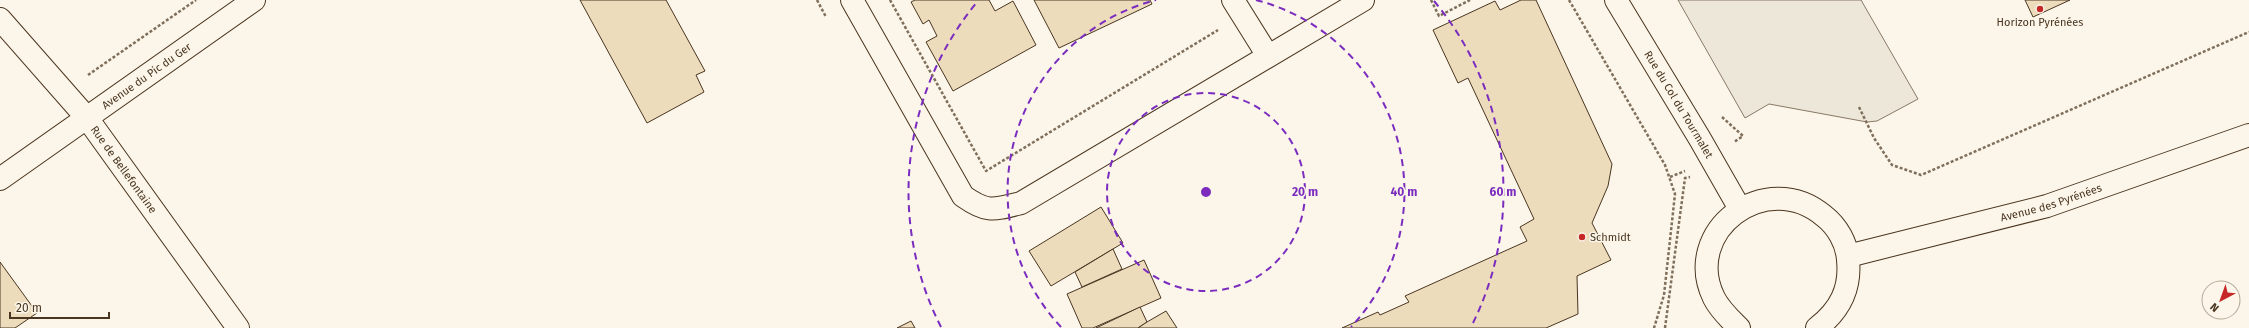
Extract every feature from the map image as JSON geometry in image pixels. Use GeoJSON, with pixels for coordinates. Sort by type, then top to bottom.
{"type":"FeatureCollection","features":[{"type":"Feature","properties":{"kind":"street","name":"Avenue du Pic du Ger"},"geometry":{"type":"LineString","coordinates":[[0,179],[254,0]]}},
{"type":"Feature","properties":{"kind":"street"},"geometry":{"type":"LineString","coordinates":[[852,0],[962,196],[979,207],[996,209],[1021,203],[1363,0]]}},
{"type":"Feature","properties":{"kind":"street","name":"Rue du Col du Tourmalet"},"geometry":{"type":"LineString","coordinates":[[1616,0],[1740,209]]}},
{"type":"Feature","properties":{"kind":"street"},"geometry":{"type":"LineString","coordinates":[[1238,8],[1268,56]]}},
{"type":"Feature","properties":{"kind":"street","name":"Rue de Bellefontaine"},"geometry":{"type":"LineString","coordinates":[[0,19],[87,118],[238,328]]}},
{"type":"Feature","properties":{"kind":"street","name":"Avenue des Pyrénées"},"geometry":{"type":"LineString","coordinates":[[1848,256],[2047,206],[2249,135]]}},
{"type":"Feature","properties":{"kind":"street"},"geometry":{"type":"LineString","coordinates":[[1739,328],[1725,314],[1714,298],[1708,272],[1708,259],[1714,240],[1724,222],[1740,209],[1758,201],[1777,198],[1797,200],[1815,208],[1831,221],[1842,237],[1848,256],[1849,273],[1847,289],[1840,305],[1830,318],[1817,328]]}},
{"type":"Feature","properties":{"kind":"path"},"geometry":{"type":"LineString","coordinates":[[63,90],[101,66],[196,0]]}},
{"type":"Feature","properties":{"kind":"path"},"geometry":{"type":"LineString","coordinates":[[890,0],[986,171],[1238,8]]}},
{"type":"Feature","properties":{"kind":"path"},"geometry":{"type":"LineString","coordinates":[[1431,0],[1439,16],[1470,0]]}},
{"type":"Feature","properties":{"kind":"path"},"geometry":{"type":"LineString","coordinates":[[1569,0],[1665,165],[1675,194],[1664,295],[1654,328]]}},
{"type":"Feature","properties":{"kind":"path"},"geometry":{"type":"LineString","coordinates":[[1859,108],[1874,138],[1892,165],[1921,175],[2249,32]]}},
{"type":"Feature","properties":{"kind":"path"},"geometry":{"type":"LineString","coordinates":[[1665,328],[1685,178],[1718,170]]}},
{"type":"Feature","properties":{"kind":"shaded area"},"geometry":{"type":"Polygon","coordinates":[[[1678,0],[1861,0],[1918,99],[1877,121],[1867,122],[1769,104],[1745,118],[1678,0]]]}},
{"type":"Feature","properties":{"kind":"building"},"geometry":{"type":"Polygon","coordinates":[[[580,0],[666,0],[705,71],[696,75],[704,92],[647,123],[580,0]]]}},
{"type":"Feature","properties":{"kind":"building"},"geometry":{"type":"Polygon","coordinates":[[[915,0],[989,0],[995,11],[1013,1],[1036,45],[953,91],[926,42],[937,36],[929,20],[923,24],[911,2],[915,0]]]}},
{"type":"Feature","properties":{"kind":"building"},"geometry":{"type":"Polygon","coordinates":[[[1034,0],[1150,0],[1152,4],[1059,48],[1034,0]]]}},
{"type":"Feature","properties":{"kind":"building"},"geometry":{"type":"Polygon","coordinates":[[[1521,0],[1536,0],[1612,164],[1608,186],[1592,223],[1611,260],[1577,276],[1578,314],[1546,328],[1342,328],[1378,312],[1380,315],[1409,302],[1405,296],[1527,241],[1520,227],[1534,219],[1468,78],[1458,83],[1433,30],[1495,1],[1500,10],[1521,0]]]}},
{"type":"Feature","properties":{"kind":"building","name":"Horizon Pyrénées"},"geometry":{"type":"Polygon","coordinates":[[[2025,0],[2070,0],[2033,17],[2025,0]]]}},
{"type":"Feature","properties":{"kind":"building"},"geometry":{"type":"Polygon","coordinates":[[[1101,207],[1123,243],[1051,286],[1029,251],[1101,207]]]}},
{"type":"Feature","properties":{"kind":"building"},"geometry":{"type":"Polygon","coordinates":[[[1113,249],[1122,269],[1082,287],[1075,272],[1113,249]]]}},
{"type":"Feature","properties":{"kind":"building"},"geometry":{"type":"Polygon","coordinates":[[[1144,260],[1161,298],[1093,328],[1082,328],[1067,294],[1144,260]]]}},
{"type":"Feature","properties":{"kind":"building"},"geometry":{"type":"Polygon","coordinates":[[[0,262],[37,313],[15,328],[0,328],[0,262]]]}},
{"type":"Feature","properties":{"kind":"building"},"geometry":{"type":"Polygon","coordinates":[[[1140,307],[1147,322],[1138,328],[1096,328],[1140,307]]]}},
{"type":"Feature","properties":{"kind":"building"},"geometry":{"type":"Polygon","coordinates":[[[1166,311],[1177,328],[1138,328],[1147,322],[1166,311]]]}},
{"type":"Feature","properties":{"kind":"building"},"geometry":{"type":"Polygon","coordinates":[[[911,321],[915,328],[897,328],[911,321]]]}},
{"type":"Feature","properties":{"kind":"place","name":"Horizon Pyrénées"},"geometry":{"type":"Point","coordinates":[2040,9]}},
{"type":"Feature","properties":{"kind":"place","name":"Schmidt"},"geometry":{"type":"Point","coordinates":[1582,237]}}]}
